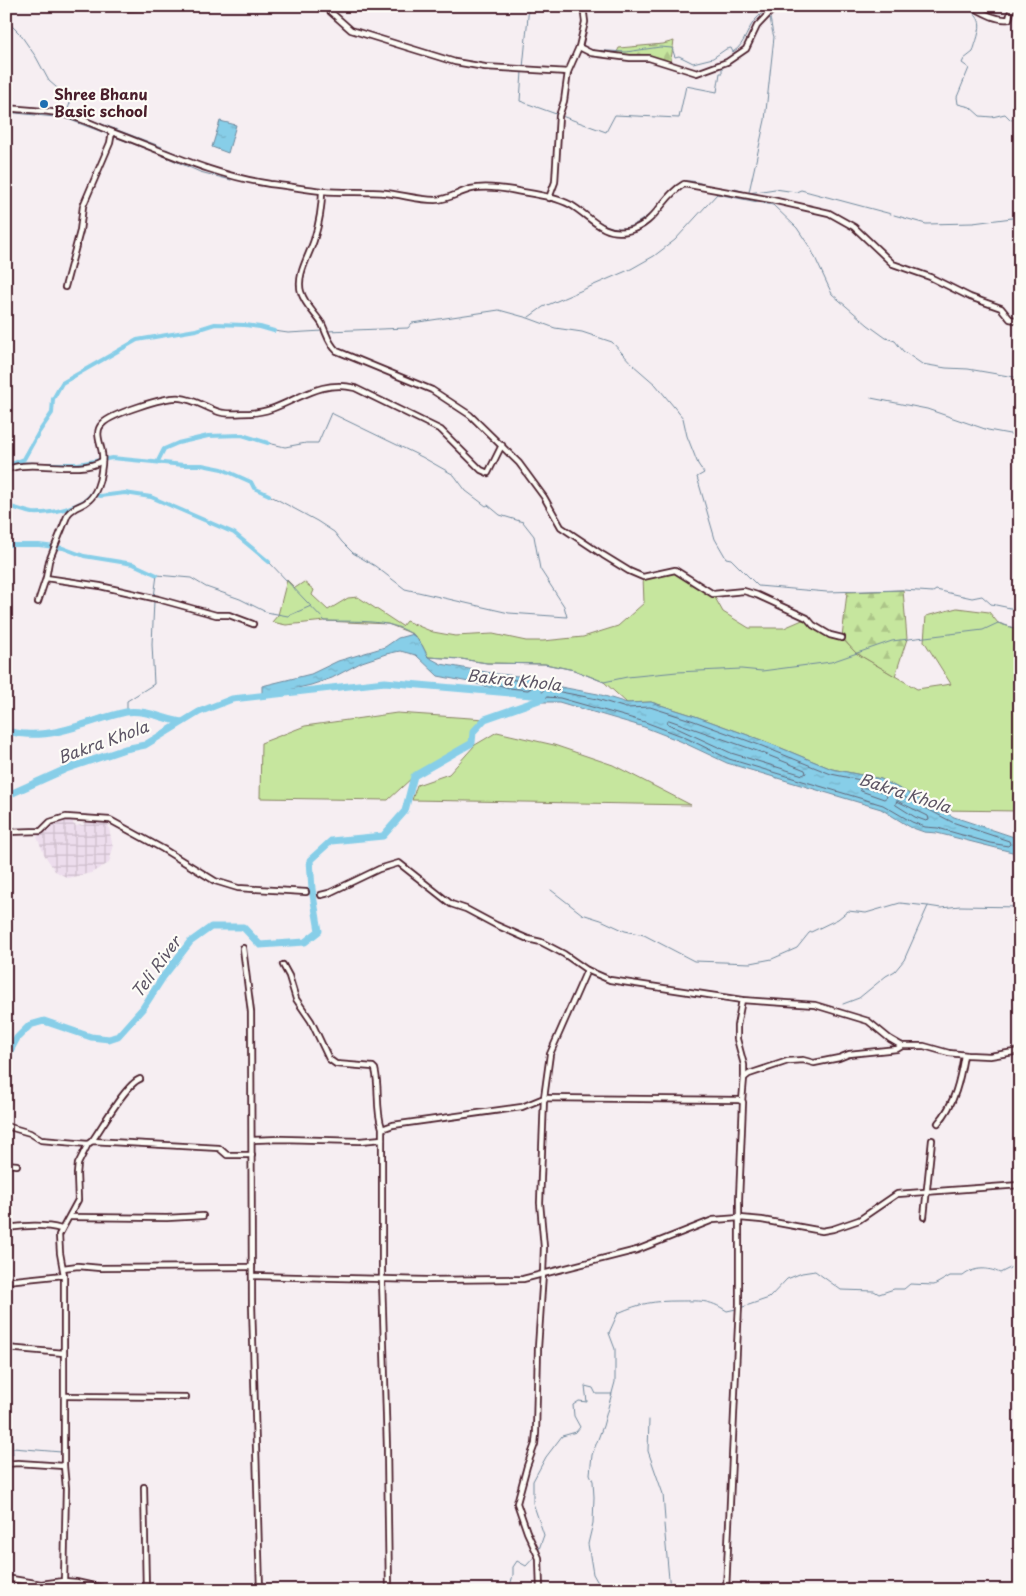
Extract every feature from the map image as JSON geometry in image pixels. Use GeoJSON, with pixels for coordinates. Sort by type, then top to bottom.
{"type":"FeatureCollection","features":[{"type":"Feature","properties":{"kind":"street"},"geometry":{"type":"LineString","coordinates":[[113,6],[128,8],[168,6]]}},
{"type":"Feature","properties":{"kind":"street"},"geometry":{"type":"LineString","coordinates":[[324,6],[351,30],[455,62],[485,67],[568,72]]}},
{"type":"Feature","properties":{"kind":"street"},"geometry":{"type":"LineString","coordinates":[[549,198],[555,182],[560,116],[568,72],[579,47],[585,22],[583,6]]}},
{"type":"Feature","properties":{"kind":"street"},"geometry":{"type":"LineString","coordinates":[[579,47],[591,53],[630,58],[649,58],[697,72],[727,62],[746,49],[757,26],[776,6]]}},
{"type":"Feature","properties":{"kind":"street"},"geometry":{"type":"LineString","coordinates":[[971,6],[990,16],[1004,20],[1009,19],[1012,6]]}},
{"type":"Feature","properties":{"kind":"street"},"geometry":{"type":"LineString","coordinates":[[6,108],[63,114],[138,141],[201,168],[269,184],[322,191],[387,193],[438,200],[472,189],[490,188],[549,198],[571,206],[603,228],[616,232],[628,231],[644,224],[660,209],[678,187],[684,184],[772,200],[829,214],[854,227],[893,264],[930,276],[970,297],[1001,308],[1010,319],[1020,321]]}},
{"type":"Feature","properties":{"kind":"street"},"geometry":{"type":"LineString","coordinates":[[65,287],[80,231],[83,206],[110,143],[112,132]]}},
{"type":"Feature","properties":{"kind":"street"},"geometry":{"type":"LineString","coordinates":[[322,191],[322,205],[318,224],[301,273],[299,286],[303,298],[323,326],[331,346],[337,351],[432,390],[470,415],[502,445],[535,483],[561,527],[629,571],[643,577],[675,570],[713,594],[744,591],[757,594],[807,618],[813,625],[830,636],[842,638]]}},
{"type":"Feature","properties":{"kind":"street"},"geometry":{"type":"LineString","coordinates":[[38,602],[46,578],[49,561],[68,514],[72,508],[89,500],[96,488],[102,455],[98,435],[99,428],[114,416],[132,409],[172,397],[192,400],[221,413],[255,413],[274,407],[302,394],[343,385],[355,388],[441,430],[482,470],[488,473],[502,445]]}},
{"type":"Feature","properties":{"kind":"street"},"geometry":{"type":"LineString","coordinates":[[6,470],[21,466],[100,464]]}},
{"type":"Feature","properties":{"kind":"street"},"geometry":{"type":"LineString","coordinates":[[46,578],[100,586],[216,615],[229,615],[253,624]]}},
{"type":"Feature","properties":{"kind":"street"},"geometry":{"type":"LineString","coordinates":[[6,832],[41,830],[50,822],[66,817],[110,820],[163,849],[215,881],[238,888],[306,892]]}},
{"type":"Feature","properties":{"kind":"street"},"geometry":{"type":"LineString","coordinates":[[321,894],[329,893],[379,869],[399,863],[451,904],[473,912],[496,925],[528,939],[541,942],[564,954],[587,970],[610,980],[742,1000],[810,1004],[868,1021],[902,1046],[924,1046],[964,1055],[990,1056],[1020,1052]]}},
{"type":"Feature","properties":{"kind":"street"},"geometry":{"type":"LineString","coordinates":[[243,948],[251,1012],[252,1276],[260,1590]]}},
{"type":"Feature","properties":{"kind":"street"},"geometry":{"type":"LineString","coordinates":[[284,965],[296,999],[311,1021],[329,1060],[336,1064],[373,1067],[375,1069],[379,1119],[382,1128],[382,1279],[389,1590]]}},
{"type":"Feature","properties":{"kind":"street"},"geometry":{"type":"LineString","coordinates":[[540,1590],[539,1558],[526,1532],[517,1503],[535,1444],[544,1248],[540,1203],[544,1098],[550,1054],[587,970]]}},
{"type":"Feature","properties":{"kind":"street"},"geometry":{"type":"LineString","coordinates":[[726,1590],[739,1304],[744,1065],[736,1039],[742,1000]]}},
{"type":"Feature","properties":{"kind":"street"},"geometry":{"type":"LineString","coordinates":[[744,1078],[749,1074],[788,1061],[803,1060],[814,1063],[849,1054],[897,1049],[902,1046]]}},
{"type":"Feature","properties":{"kind":"street"},"geometry":{"type":"LineString","coordinates":[[938,1122],[944,1117],[952,1102],[959,1082],[964,1055]]}},
{"type":"Feature","properties":{"kind":"street"},"geometry":{"type":"LineString","coordinates":[[64,1581],[66,1488],[64,1466],[64,1275],[59,1235],[78,1200],[78,1164],[118,1101],[140,1079]]}},
{"type":"Feature","properties":{"kind":"street"},"geometry":{"type":"LineString","coordinates":[[382,1128],[522,1107],[544,1098],[742,1101]]}},
{"type":"Feature","properties":{"kind":"street"},"geometry":{"type":"LineString","coordinates":[[6,1126],[30,1133],[40,1140],[219,1148],[226,1155],[252,1155]]}},
{"type":"Feature","properties":{"kind":"street"},"geometry":{"type":"LineString","coordinates":[[252,1140],[360,1141],[382,1139]]}},
{"type":"Feature","properties":{"kind":"street"},"geometry":{"type":"LineString","coordinates":[[924,1217],[932,1140]]}},
{"type":"Feature","properties":{"kind":"street"},"geometry":{"type":"LineString","coordinates":[[6,1164],[17,1166]]}},
{"type":"Feature","properties":{"kind":"street"},"geometry":{"type":"LineString","coordinates":[[252,1276],[382,1279],[523,1279],[637,1250],[714,1220],[740,1218],[762,1220],[822,1231],[859,1220],[897,1194],[1020,1185]]}},
{"type":"Feature","properties":{"kind":"street"},"geometry":{"type":"LineString","coordinates":[[70,1217],[167,1218],[203,1216]]}},
{"type":"Feature","properties":{"kind":"street"},"geometry":{"type":"LineString","coordinates":[[6,1228],[52,1226],[61,1229]]}},
{"type":"Feature","properties":{"kind":"street"},"geometry":{"type":"LineString","coordinates":[[63,1268],[78,1266],[100,1268],[252,1267]]}},
{"type":"Feature","properties":{"kind":"street"},"geometry":{"type":"LineString","coordinates":[[6,1281],[64,1275]]}},
{"type":"Feature","properties":{"kind":"street"},"geometry":{"type":"LineString","coordinates":[[6,1348],[64,1353]]}},
{"type":"Feature","properties":{"kind":"street"},"geometry":{"type":"LineString","coordinates":[[64,1396],[186,1397]]}},
{"type":"Feature","properties":{"kind":"street"},"geometry":{"type":"LineString","coordinates":[[6,1464],[18,1462],[64,1466]]}},
{"type":"Feature","properties":{"kind":"street"},"geometry":{"type":"LineString","coordinates":[[144,1486],[146,1590]]}},
{"type":"Feature","properties":{"kind":"street"},"geometry":{"type":"LineString","coordinates":[[6,1578],[41,1584],[64,1581],[112,1590]]}},
{"type":"Feature","properties":{"kind":"shaded area"},"geometry":{"type":"Polygon","coordinates":[[[73,817],[73,824],[76,826],[84,825],[85,820],[108,823],[113,848],[109,863],[91,873],[68,878],[55,871],[44,854],[37,837],[54,823],[73,817]]]}},
{"type":"Feature","properties":{"kind":"green space"},"geometry":{"type":"Polygon","coordinates":[[[674,41],[670,65],[649,58],[615,56],[619,48],[663,44],[674,41]]]}},
{"type":"Feature","properties":{"kind":"green space"},"geometry":{"type":"Polygon","coordinates":[[[675,570],[713,594],[723,612],[749,628],[784,628],[807,618],[813,625],[842,638],[856,653],[917,689],[951,684],[924,641],[926,616],[957,608],[989,612],[998,623],[1020,630],[1020,811],[940,810],[881,779],[832,769],[764,741],[651,702],[627,703],[604,682],[574,670],[545,664],[487,663],[428,657],[422,645],[413,634],[388,624],[325,621],[286,625],[272,622],[278,615],[287,580],[295,588],[304,582],[314,590],[312,595],[328,610],[348,598],[358,597],[402,626],[406,621],[433,632],[455,636],[493,634],[526,641],[583,637],[618,626],[644,603],[643,577],[675,570]]]}},
{"type":"Feature","properties":{"kind":"green space"},"geometry":{"type":"Polygon","coordinates":[[[903,590],[907,639],[895,676],[856,653],[842,638],[847,592],[903,590]]]}},
{"type":"Feature","properties":{"kind":"green space"},"geometry":{"type":"Polygon","coordinates":[[[397,713],[485,719],[473,732],[472,743],[414,776],[388,800],[260,798],[261,743],[305,726],[397,713]]]}},
{"type":"Feature","properties":{"kind":"green space"},"geometry":{"type":"Polygon","coordinates":[[[497,732],[554,745],[613,765],[691,805],[412,800],[417,785],[449,774],[475,745],[497,732]]]}},
{"type":"Feature","properties":{"kind":"water"},"geometry":{"type":"Polygon","coordinates":[[[220,121],[236,125],[228,153],[212,147],[220,121]]]}},
{"type":"Feature","properties":{"kind":"water"},"geometry":{"type":"Polygon","coordinates":[[[413,634],[422,645],[428,657],[441,664],[497,674],[529,677],[534,682],[598,694],[627,703],[651,702],[764,741],[832,769],[881,779],[954,817],[1020,839],[1020,854],[937,833],[924,832],[910,827],[881,809],[727,763],[644,727],[559,702],[534,702],[540,696],[508,693],[474,683],[438,676],[416,655],[400,651],[362,662],[332,678],[311,685],[262,696],[262,686],[311,674],[338,661],[385,647],[398,638],[413,634]]]}},
{"type":"Feature","properties":{"kind":"waterway"},"geometry":{"type":"LineString","coordinates":[[105,6],[112,8]]}},
{"type":"Feature","properties":{"kind":"waterway"},"geometry":{"type":"LineString","coordinates":[[137,10],[165,9],[179,6]]}},
{"type":"Feature","properties":{"kind":"waterway"},"geometry":{"type":"LineString","coordinates":[[523,68],[529,6]]}},
{"type":"Feature","properties":{"kind":"waterway"},"geometry":{"type":"LineString","coordinates":[[590,50],[626,52],[660,47],[672,48],[675,57],[679,56],[693,63],[713,58],[726,49],[731,48],[733,52],[741,45],[754,22],[769,6]]}},
{"type":"Feature","properties":{"kind":"waterway"},"geometry":{"type":"LineString","coordinates":[[971,7],[979,21],[980,28],[973,52],[962,63],[969,68],[957,97],[958,104],[970,107],[980,116],[992,117],[1005,114],[1011,120],[1018,118],[1020,112]]}},
{"type":"Feature","properties":{"kind":"waterway"},"geometry":{"type":"LineString","coordinates":[[582,15],[582,26]]}},
{"type":"Feature","properties":{"kind":"waterway"},"geometry":{"type":"LineString","coordinates":[[749,192],[765,120],[774,37],[769,15]]}},
{"type":"Feature","properties":{"kind":"waterway"},"geometry":{"type":"LineString","coordinates":[[6,20],[20,34],[36,57],[49,81],[71,100],[67,112]]}},
{"type":"Feature","properties":{"kind":"waterway"},"geometry":{"type":"LineString","coordinates":[[576,47],[581,30]]}},
{"type":"Feature","properties":{"kind":"waterway"},"geometry":{"type":"LineString","coordinates":[[579,50],[587,52]]}},
{"type":"Feature","properties":{"kind":"waterway"},"geometry":{"type":"LineString","coordinates":[[522,72],[520,101],[606,132],[615,115],[679,118],[686,86],[717,92],[722,68]]}},
{"type":"Feature","properties":{"kind":"waterway"},"geometry":{"type":"LineString","coordinates":[[59,111],[81,116],[162,147]]}},
{"type":"Feature","properties":{"kind":"waterway"},"geometry":{"type":"LineString","coordinates":[[6,112],[65,118],[110,135]]}},
{"type":"Feature","properties":{"kind":"waterway"},"geometry":{"type":"LineString","coordinates":[[115,137],[200,172],[231,180]]}},
{"type":"Feature","properties":{"kind":"waterway"},"geometry":{"type":"LineString","coordinates":[[166,149],[190,160]]}},
{"type":"Feature","properties":{"kind":"waterway"},"geometry":{"type":"LineString","coordinates":[[672,190],[676,185],[685,181],[713,187]]}},
{"type":"Feature","properties":{"kind":"waterway"},"geometry":{"type":"LineString","coordinates":[[724,189],[735,189],[749,193],[775,189],[796,192],[801,190],[891,214]]}},
{"type":"Feature","properties":{"kind":"waterway"},"geometry":{"type":"LineString","coordinates":[[529,317],[543,307],[631,269],[654,256],[675,240],[717,194],[773,205],[797,228],[811,249],[832,294],[868,325],[886,338],[895,341],[903,351],[922,364],[968,369],[1020,378]]}},
{"type":"Feature","properties":{"kind":"waterway"},"geometry":{"type":"LineString","coordinates":[[572,203],[585,212]]}},
{"type":"Feature","properties":{"kind":"waterway"},"geometry":{"type":"LineString","coordinates":[[590,216],[608,226],[623,228],[638,222],[655,210]]}},
{"type":"Feature","properties":{"kind":"waterway"},"geometry":{"type":"LineString","coordinates":[[894,215],[926,224],[973,223],[1020,217]]}},
{"type":"Feature","properties":{"kind":"waterway"},"geometry":{"type":"LineString","coordinates":[[327,331],[408,328],[412,323],[499,310],[555,328],[582,332],[612,342],[633,365],[656,385],[683,418],[687,436],[698,464],[704,473],[697,477],[715,539],[726,558],[731,559],[758,586],[827,592],[903,590],[933,592],[936,590],[972,598],[982,596],[991,604],[1020,610]]}},
{"type":"Feature","properties":{"kind":"waterway"},"geometry":{"type":"LineString","coordinates":[[6,466],[24,459],[52,413],[53,399],[62,383],[137,340],[196,330],[215,324],[245,325],[274,331]]}},
{"type":"Feature","properties":{"kind":"waterway"},"geometry":{"type":"LineString","coordinates":[[274,331],[288,333],[323,331]]}},
{"type":"Feature","properties":{"kind":"waterway"},"geometry":{"type":"LineString","coordinates":[[871,398],[927,409],[988,430],[1020,436]]}},
{"type":"Feature","properties":{"kind":"waterway"},"geometry":{"type":"LineString","coordinates":[[268,443],[285,447],[318,443],[331,413],[422,457],[454,475],[466,491],[486,506],[488,505],[500,515],[523,522],[534,536],[540,569],[564,606],[567,617],[509,613],[405,589],[375,566],[353,553],[334,532],[269,495]]}},
{"type":"Feature","properties":{"kind":"waterway"},"geometry":{"type":"LineString","coordinates":[[158,461],[164,449],[178,443],[208,436],[242,435],[268,443]]}},
{"type":"Feature","properties":{"kind":"waterway"},"geometry":{"type":"LineString","coordinates":[[46,464],[78,464],[112,458],[202,465],[222,469],[251,482],[254,488],[269,495]]}},
{"type":"Feature","properties":{"kind":"waterway"},"geometry":{"type":"LineString","coordinates":[[19,463],[37,464]]}},
{"type":"Feature","properties":{"kind":"waterway"},"geometry":{"type":"LineString","coordinates":[[6,506],[40,513],[74,506],[88,498],[92,493],[100,496],[125,493],[151,497],[234,533],[269,562]]}},
{"type":"Feature","properties":{"kind":"waterway"},"geometry":{"type":"LineString","coordinates":[[6,545],[39,545],[63,548],[84,556],[133,564],[157,575]]}},
{"type":"Feature","properties":{"kind":"waterway"},"geometry":{"type":"LineString","coordinates":[[269,562],[325,621],[361,621],[387,624],[399,627],[418,640]]}},
{"type":"Feature","properties":{"kind":"waterway"},"geometry":{"type":"LineString","coordinates":[[154,597],[157,575],[191,578],[206,587],[240,599],[266,612],[288,616],[311,606]]}},
{"type":"Feature","properties":{"kind":"waterway"},"geometry":{"type":"LineString","coordinates":[[127,712],[127,701],[154,684],[152,644],[154,601]]}},
{"type":"Feature","properties":{"kind":"waterway"},"geometry":{"type":"LineString","coordinates":[[426,654],[428,657],[487,663],[545,664],[574,670],[604,682],[627,677],[677,672],[741,669],[762,671],[831,662],[892,641],[983,630],[998,623],[1020,630]]}},
{"type":"Feature","properties":{"kind":"waterway","name":"Bakra Khola"},"geometry":{"type":"LineString","coordinates":[[6,796],[66,769],[125,749],[145,745],[199,712],[232,699],[385,682],[543,696]]}},
{"type":"Feature","properties":{"kind":"waterway","name":"Teli River"},"geometry":{"type":"LineString","coordinates":[[6,1058],[17,1038],[30,1025],[44,1021],[91,1037],[109,1039],[118,1036],[143,1008],[163,977],[190,942],[211,927],[243,927],[260,945],[305,942],[319,931],[312,889],[310,860],[331,841],[383,836],[405,811],[414,776],[472,743],[473,732],[485,719],[542,699]]}},
{"type":"Feature","properties":{"kind":"waterway"},"geometry":{"type":"LineString","coordinates":[[6,731],[23,734],[51,733],[133,711],[182,722]]}},
{"type":"Feature","properties":{"kind":"waterway"},"geometry":{"type":"LineString","coordinates":[[551,890],[582,914],[625,931],[644,935],[694,961],[751,963],[772,959],[797,948],[809,933],[838,919],[848,911],[866,913],[900,903],[928,906]]}},
{"type":"Feature","properties":{"kind":"waterway"},"geometry":{"type":"LineString","coordinates":[[843,1004],[859,998],[895,971],[904,960],[928,906],[941,908],[960,906],[1020,907]]}},
{"type":"Feature","properties":{"kind":"waterway"},"geometry":{"type":"LineString","coordinates":[[740,1308],[769,1298],[787,1279],[802,1273],[815,1271],[841,1290],[874,1291],[879,1294],[894,1289],[904,1289],[910,1284],[934,1285],[950,1276],[963,1276],[976,1270],[985,1269],[1000,1273],[1018,1264],[1020,1260]]}},
{"type":"Feature","properties":{"kind":"waterway"},"geometry":{"type":"LineString","coordinates":[[604,1590],[593,1574],[588,1544],[593,1523],[594,1497],[593,1481],[590,1474],[592,1455],[603,1426],[615,1382],[615,1349],[609,1333],[618,1313],[641,1305],[670,1301],[704,1302],[714,1304],[727,1311],[736,1309]]}},
{"type":"Feature","properties":{"kind":"waterway"},"geometry":{"type":"LineString","coordinates":[[538,1552],[544,1535],[533,1503],[533,1481],[546,1457],[562,1436],[576,1432],[580,1427],[574,1416],[573,1405],[579,1401],[587,1402],[585,1386],[593,1388],[596,1394],[612,1394]]}},
{"type":"Feature","properties":{"kind":"waterway"},"geometry":{"type":"LineString","coordinates":[[6,1454],[13,1454],[10,1409]]}},
{"type":"Feature","properties":{"kind":"waterway"},"geometry":{"type":"LineString","coordinates":[[649,1420],[648,1451],[663,1494],[665,1520]]}},
{"type":"Feature","properties":{"kind":"waterway"},"geometry":{"type":"LineString","coordinates":[[13,1448],[61,1452]]}},
{"type":"Feature","properties":{"kind":"waterway"},"geometry":{"type":"LineString","coordinates":[[664,1524],[670,1590]]}},
{"type":"Feature","properties":{"kind":"waterway"},"geometry":{"type":"LineString","coordinates":[[503,1590],[510,1586],[513,1567],[517,1561],[526,1566],[536,1555]]}},
{"type":"Feature","properties":{"kind":"place","name":"Shree Bhanu Basic school"},"geometry":{"type":"Point","coordinates":[44,104]}}]}
